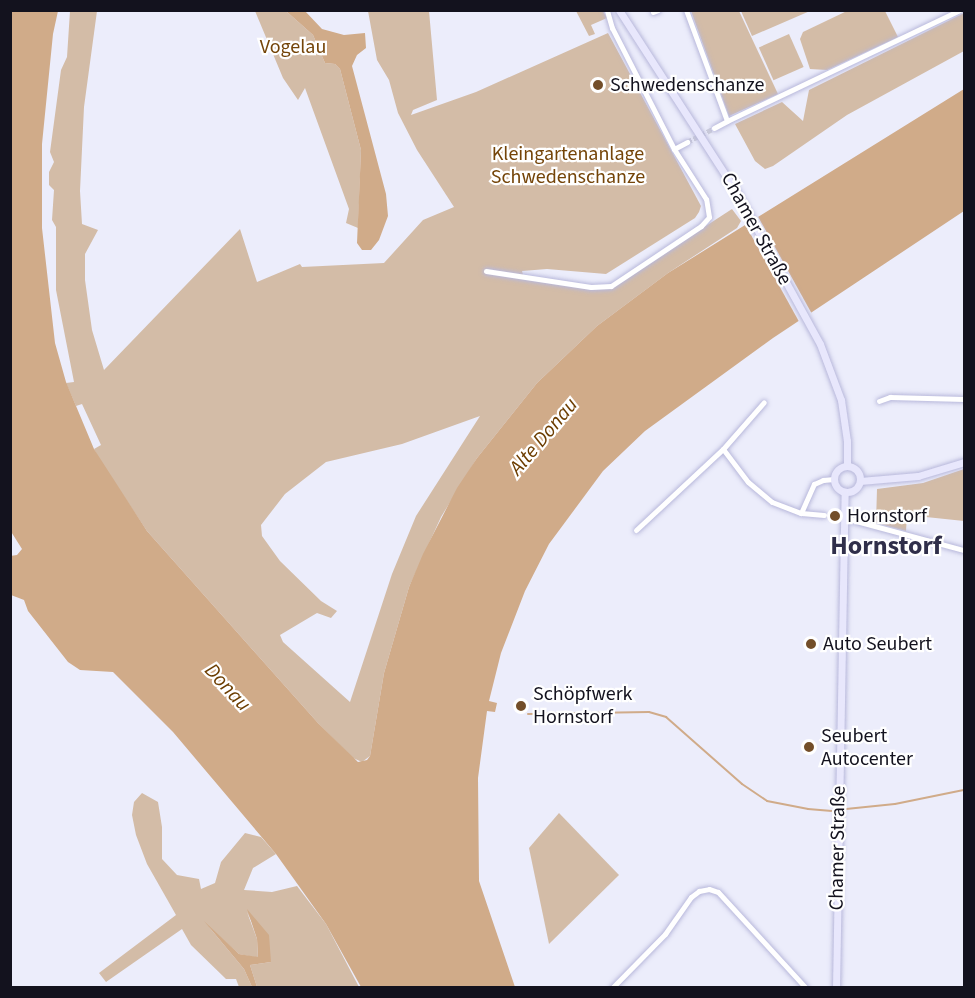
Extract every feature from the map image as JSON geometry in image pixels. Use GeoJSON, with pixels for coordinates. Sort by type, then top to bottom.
{"type":"FeatureCollection","features":[{"type":"Feature","properties":{"kind":"main road","name":"Chamer Straße"},"geometry":{"type":"LineString","coordinates":[[619,10],[737,193],[820,344],[841,400],[847,441],[847,466]]}},
{"type":"Feature","properties":{"kind":"main road"},"geometry":{"type":"LineString","coordinates":[[860,481],[918,476],[964,462]]}},
{"type":"Feature","properties":{"kind":"main road"},"geometry":{"type":"LineString","coordinates":[[847,466],[858,472],[860,481],[853,491],[845,495],[838,489],[834,479],[839,469],[847,466]]}},
{"type":"Feature","properties":{"kind":"main road","name":"Chamer Straße"},"geometry":{"type":"LineString","coordinates":[[837,987],[838,779],[845,495]]}},
{"type":"Feature","properties":{"kind":"street"},"geometry":{"type":"LineString","coordinates":[[486,271],[596,288],[611,286],[701,226],[709,217],[706,199],[674,148],[612,28],[607,10]]}},
{"type":"Feature","properties":{"kind":"street"},"geometry":{"type":"LineString","coordinates":[[686,10],[728,121]]}},
{"type":"Feature","properties":{"kind":"street"},"geometry":{"type":"LineString","coordinates":[[714,128],[960,10]]}},
{"type":"Feature","properties":{"kind":"street"},"geometry":{"type":"LineString","coordinates":[[674,148],[687,142]]}},
{"type":"Feature","properties":{"kind":"street"},"geometry":{"type":"LineString","coordinates":[[879,401],[890,397],[964,399]]}},
{"type":"Feature","properties":{"kind":"street"},"geometry":{"type":"LineString","coordinates":[[636,530],[723,449],[764,402]]}},
{"type":"Feature","properties":{"kind":"street"},"geometry":{"type":"LineString","coordinates":[[723,449],[743,476],[763,496],[781,507],[801,513],[824,515]]}},
{"type":"Feature","properties":{"kind":"street"},"geometry":{"type":"LineString","coordinates":[[801,513],[814,484],[834,479]]}},
{"type":"Feature","properties":{"kind":"street"},"geometry":{"type":"LineString","coordinates":[[845,518],[964,550]]}},
{"type":"Feature","properties":{"kind":"street"},"geometry":{"type":"LineString","coordinates":[[612,987],[665,934],[691,897],[699,891],[709,889],[718,892],[806,987]]}},
{"type":"Feature","properties":{"kind":"green space"},"geometry":{"type":"Polygon","coordinates":[[[849,10],[885,11],[898,37],[827,70],[810,69],[800,39],[803,32],[849,10]]]}},
{"type":"Feature","properties":{"kind":"green space","name":"Kleingartenanlage Schwedenschanze"},"geometry":{"type":"Polygon","coordinates":[[[70,11],[97,11],[84,107],[80,191],[82,224],[98,230],[85,254],[85,280],[92,330],[104,370],[240,229],[257,282],[300,264],[302,267],[384,263],[423,220],[454,207],[417,150],[398,113],[389,80],[377,60],[368,11],[429,11],[437,100],[413,110],[411,115],[476,92],[608,33],[701,206],[699,212],[695,218],[606,274],[547,269],[522,271],[524,278],[593,289],[612,287],[732,209],[741,221],[737,228],[668,273],[597,326],[537,383],[477,458],[441,517],[409,587],[384,673],[370,756],[362,762],[353,758],[318,723],[147,531],[99,459],[94,449],[101,445],[82,404],[76,406],[66,383],[74,382],[56,290],[56,227],[52,220],[54,190],[49,185],[49,172],[54,162],[50,152],[61,70],[67,57],[70,11]],[[480,416],[402,444],[326,462],[285,494],[261,525],[262,536],[280,561],[321,601],[337,611],[331,618],[317,613],[280,635],[283,642],[350,702],[392,574],[416,516],[480,416]]]}},
{"type":"Feature","properties":{"kind":"green space","name":"Vogelau"},"geometry":{"type":"Polygon","coordinates":[[[255,11],[286,11],[313,35],[325,63],[335,64],[340,69],[361,150],[358,228],[346,223],[349,209],[305,88],[298,100],[283,78],[255,11]]]}},
{"type":"Feature","properties":{"kind":"green space"},"geometry":{"type":"Polygon","coordinates":[[[576,11],[603,11],[607,18],[591,25],[595,34],[589,36],[576,11]]]}},
{"type":"Feature","properties":{"kind":"green space"},"geometry":{"type":"Polygon","coordinates":[[[691,11],[739,11],[778,94],[729,116],[691,11]]]}},
{"type":"Feature","properties":{"kind":"green space"},"geometry":{"type":"Polygon","coordinates":[[[741,11],[810,11],[752,36],[741,11]]]}},
{"type":"Feature","properties":{"kind":"green space"},"geometry":{"type":"Polygon","coordinates":[[[964,13],[964,51],[847,115],[773,166],[765,169],[755,161],[735,124],[782,102],[803,121],[809,90],[964,13]]]}},
{"type":"Feature","properties":{"kind":"green space"},"geometry":{"type":"Polygon","coordinates":[[[789,34],[804,67],[773,80],[759,47],[789,34]]]}},
{"type":"Feature","properties":{"kind":"green space"},"geometry":{"type":"Polygon","coordinates":[[[964,469],[964,521],[907,515],[906,531],[876,523],[877,489],[923,483],[964,469]]]}},
{"type":"Feature","properties":{"kind":"green space"},"geometry":{"type":"Polygon","coordinates":[[[142,793],[158,802],[162,827],[162,859],[177,875],[199,879],[201,889],[215,883],[221,862],[245,833],[261,837],[276,854],[253,868],[244,890],[272,892],[297,886],[326,924],[359,987],[257,987],[250,965],[271,962],[247,912],[257,939],[258,958],[239,954],[209,927],[244,969],[252,987],[239,987],[236,979],[226,979],[191,945],[182,929],[106,982],[99,973],[176,915],[147,864],[136,835],[132,815],[134,802],[142,793]]]}},
{"type":"Feature","properties":{"kind":"green space"},"geometry":{"type":"Polygon","coordinates":[[[559,813],[619,875],[549,944],[529,848],[559,813]]]}},
{"type":"Feature","properties":{"kind":"water"},"geometry":{"type":"Polygon","coordinates":[[[11,11],[58,11],[53,34],[42,144],[42,228],[55,343],[66,382],[94,449],[147,531],[318,723],[358,762],[367,760],[370,756],[384,673],[409,587],[423,554],[457,488],[477,458],[537,383],[597,326],[668,273],[964,89],[964,211],[773,338],[645,431],[603,471],[549,544],[525,591],[501,653],[489,701],[497,703],[495,712],[487,711],[478,778],[479,881],[515,987],[361,987],[326,924],[276,854],[173,732],[113,672],[80,670],[68,662],[28,611],[24,600],[11,595],[10,556],[17,555],[22,549],[10,530],[11,11]]]}},
{"type":"Feature","properties":{"kind":"water"},"geometry":{"type":"Polygon","coordinates":[[[286,11],[305,11],[322,29],[344,35],[365,33],[366,48],[357,55],[352,66],[386,194],[388,216],[379,240],[371,250],[362,250],[357,243],[361,150],[340,69],[335,64],[325,63],[313,35],[286,11]]]}},
{"type":"Feature","properties":{"kind":"water"},"geometry":{"type":"Polygon","coordinates":[[[247,909],[269,935],[271,962],[250,965],[257,987],[252,987],[244,969],[204,921],[239,954],[258,957],[257,939],[247,909]]]}},
{"type":"Feature","properties":{"kind":"pier"},"geometry":{"type":"Polygon","coordinates":[[[756,213],[812,314],[799,322],[743,220],[756,213]]]}},
{"type":"Feature","properties":{"kind":"waterway"},"geometry":{"type":"LineString","coordinates":[[528,714],[649,712],[666,717],[742,784],[767,801],[832,811]]}},
{"type":"Feature","properties":{"kind":"waterway"},"geometry":{"type":"LineString","coordinates":[[846,809],[895,804],[964,790]]}},
{"type":"Feature","properties":{"kind":"tunnel"},"geometry":{"type":"LineString","coordinates":[[687,142],[714,128]]}},
{"type":"Feature","properties":{"kind":"place","name":"Schwedenschanze"},"geometry":{"type":"Point","coordinates":[598,85]}},
{"type":"Feature","properties":{"kind":"place","name":"Hornstorf"},"geometry":{"type":"Point","coordinates":[835,516]}},
{"type":"Feature","properties":{"kind":"place","name":"Auto Seubert"},"geometry":{"type":"Point","coordinates":[811,644]}},
{"type":"Feature","properties":{"kind":"place","name":"Schöpfwerk Hornstorf"},"geometry":{"type":"Point","coordinates":[521,706]}},
{"type":"Feature","properties":{"kind":"place","name":"Seubert Autocenter"},"geometry":{"type":"Point","coordinates":[809,747]}},
{"type":"Feature","properties":{"kind":"district","name":"Hornstorf"},"geometry":{"type":"Point","coordinates":[886,546]}},
{"type":"Feature","properties":{"kind":"water label","name":"Alte Donau"},"geometry":{"type":"Point","coordinates":[543,436]}},
{"type":"Feature","properties":{"kind":"water label","name":"Donau"},"geometry":{"type":"Point","coordinates":[228,687]}}]}
